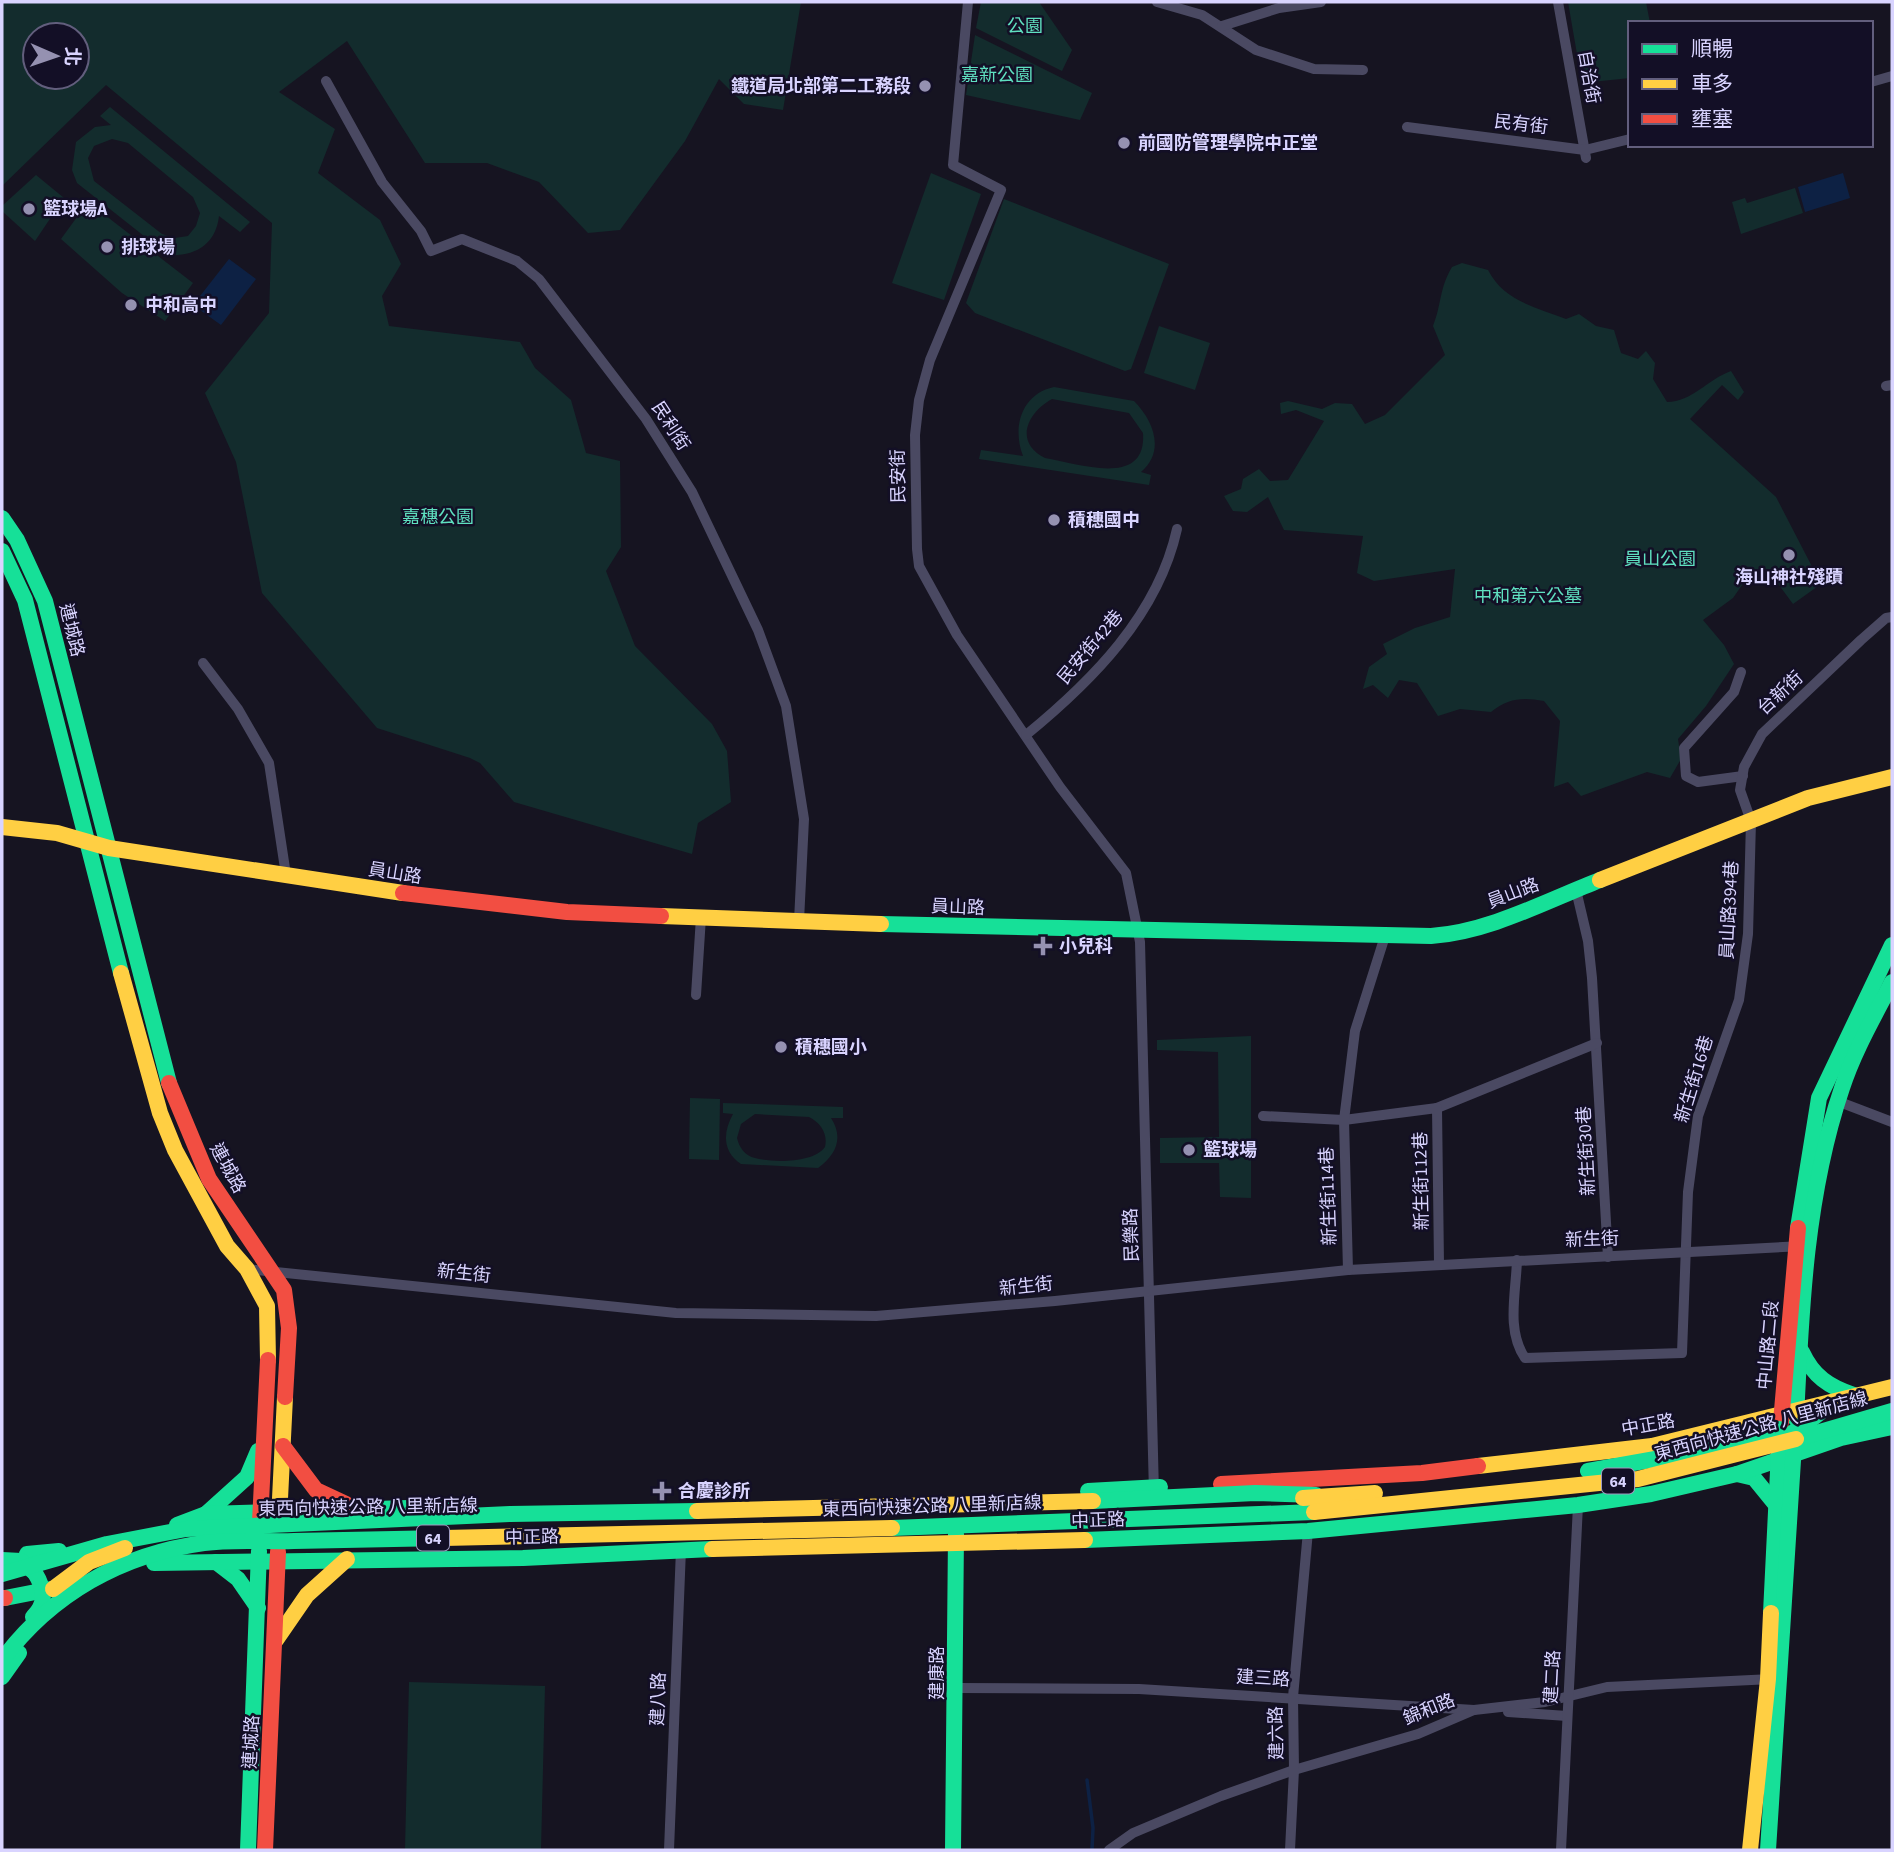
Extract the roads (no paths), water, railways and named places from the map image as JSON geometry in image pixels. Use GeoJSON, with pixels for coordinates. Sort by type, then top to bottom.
{"type":"FeatureCollection","features":[{"type":"Feature","properties":{"kind":"main road","name":"連城路"},"geometry":{"type":"LineString","coordinates":[[2,518],[39,582],[138,967],[181,1118],[209,1179],[260,1259],[275,1274],[284,1290],[289,1328],[265,1850]]}},
{"type":"Feature","properties":{"kind":"main road","name":"連城路"},"geometry":{"type":"LineString","coordinates":[[2,551],[26,600],[85,837],[160,1113],[175,1150],[227,1247],[247,1269],[267,1306],[248,1850]]}},
{"type":"Feature","properties":{"kind":"main road","name":"員山路"},"geometry":{"type":"LineString","coordinates":[[2,827],[85,837],[109,848],[429,898],[513,907],[799,921],[1385,936],[1457,934],[1808,798],[1892,777]]}},
{"type":"Feature","properties":{"kind":"main road","name":"中山路二段"},"geometry":{"type":"LineString","coordinates":[[1789,1413],[1800,1348],[1808,1153],[1819,1098],[1892,945]]}},
{"type":"Feature","properties":{"kind":"main road","name":"中山路二段"},"geometry":{"type":"LineString","coordinates":[[1768,1850],[1786,1456],[1803,1246],[1837,1101],[1851,1063],[1892,982]]}},
{"type":"Feature","properties":{"kind":"main road"},"geometry":{"type":"LineString","coordinates":[[1800,1348],[1809,1370],[1819,1380],[1857,1396]]}},
{"type":"Feature","properties":{"kind":"main road","name":"中正路"},"geometry":{"type":"LineString","coordinates":[[2,1595],[63,1550],[158,1530],[206,1514],[279,1518],[321,1509],[957,1497],[1433,1472],[1652,1446],[1892,1387]]}},
{"type":"Feature","properties":{"kind":"main road","name":"東西向快速公路 八里新店線"},"geometry":{"type":"LineString","coordinates":[[2,1639],[58,1585],[89,1562],[120,1549],[196,1534],[250,1529],[555,1522],[1007,1516],[1173,1508],[1346,1495],[1488,1483],[1654,1461],[1706,1450],[1892,1398]]}},
{"type":"Feature","properties":{"kind":"main road"},"geometry":{"type":"LineString","coordinates":[[2,1595],[179,1542],[237,1536],[956,1522],[1154,1514],[1513,1488],[1653,1468],[1708,1457],[1788,1434],[1836,1401]]}},
{"type":"Feature","properties":{"kind":"main road","name":"東西向快速公路 八里新店線"},"geometry":{"type":"LineString","coordinates":[[3,1668],[13,1642],[51,1605],[111,1567],[163,1550],[205,1543],[902,1528],[1335,1511],[1638,1479],[1746,1454],[1892,1410]]}},
{"type":"Feature","properties":{"kind":"main road","name":"中正路"},"geometry":{"type":"LineString","coordinates":[[3,1668],[40,1626],[75,1597],[128,1571],[171,1560],[216,1562],[259,1554],[347,1559],[523,1558],[681,1549],[956,1545],[1308,1531],[1578,1506],[1651,1494],[1737,1474],[1841,1438],[1892,1427]]}},
{"type":"Feature","properties":{"kind":"main road"},"geometry":{"type":"LineString","coordinates":[[206,1514],[247,1477],[256,1461],[264,1432]]}},
{"type":"Feature","properties":{"kind":"main road"},"geometry":{"type":"LineString","coordinates":[[1788,1434],[1841,1438]]}},
{"type":"Feature","properties":{"kind":"main road"},"geometry":{"type":"LineString","coordinates":[[283,1446],[300,1475],[317,1492],[334,1502],[366,1509]]}},
{"type":"Feature","properties":{"kind":"main road","name":"中山路二段"},"geometry":{"type":"LineString","coordinates":[[1750,1850],[1774,1678],[1776,1505],[1786,1456]]}},
{"type":"Feature","properties":{"kind":"main road"},"geometry":{"type":"LineString","coordinates":[[1737,1474],[1754,1479],[1776,1505]]}},
{"type":"Feature","properties":{"kind":"main road"},"geometry":{"type":"LineString","coordinates":[[2,1574],[107,1544],[186,1529],[510,1514],[1009,1505],[1255,1493],[1346,1495]]}},
{"type":"Feature","properties":{"kind":"main road","name":"建康路"},"geometry":{"type":"LineString","coordinates":[[953,1850],[957,1497]]}},
{"type":"Feature","properties":{"kind":"main road"},"geometry":{"type":"LineString","coordinates":[[105,1564],[391,1549],[902,1538],[1278,1524],[1335,1511]]}},
{"type":"Feature","properties":{"kind":"main road"},"geometry":{"type":"LineString","coordinates":[[107,1544],[237,1536]]}},
{"type":"Feature","properties":{"kind":"main road"},"geometry":{"type":"LineString","coordinates":[[4,1557],[63,1550]]}},
{"type":"Feature","properties":{"kind":"main road"},"geometry":{"type":"LineString","coordinates":[[171,1560],[227,1550],[259,1554]]}},
{"type":"Feature","properties":{"kind":"main road"},"geometry":{"type":"LineString","coordinates":[[2,1651],[42,1607],[43,1590],[35,1573],[21,1561],[4,1557]]}},
{"type":"Feature","properties":{"kind":"main road"},"geometry":{"type":"LineString","coordinates":[[275,1642],[300,1601],[327,1573],[347,1559]]}},
{"type":"Feature","properties":{"kind":"main road"},"geometry":{"type":"LineString","coordinates":[[216,1562],[238,1579],[258,1608]]}},
{"type":"Feature","properties":{"kind":"main road"},"geometry":{"type":"LineString","coordinates":[[2,1595],[100,1583]]}},
{"type":"Feature","properties":{"kind":"main road"},"geometry":{"type":"LineString","coordinates":[[3,1668],[24,1625]]}},
{"type":"Feature","properties":{"kind":"street","name":"民安街"},"geometry":{"type":"LineString","coordinates":[[968,2],[953,165],[1001,190],[930,360],[919,400],[915,435],[919,566],[957,635],[1060,787],[1126,873],[1140,930]]}},
{"type":"Feature","properties":{"kind":"street"},"geometry":{"type":"LineString","coordinates":[[1222,26],[1279,8],[1321,2]]}},
{"type":"Feature","properties":{"kind":"street","name":"自治街"},"geometry":{"type":"LineString","coordinates":[[1558,2],[1586,154]]}},
{"type":"Feature","properties":{"kind":"street"},"geometry":{"type":"LineString","coordinates":[[1163,3],[1202,15],[1256,50],[1314,69],[1363,70]]}},
{"type":"Feature","properties":{"kind":"street"},"geometry":{"type":"LineString","coordinates":[[1873,81],[1892,75]]}},
{"type":"Feature","properties":{"kind":"street","name":"民利街"},"geometry":{"type":"LineString","coordinates":[[326,81],[382,182],[421,231],[431,251],[462,239],[517,261],[539,279],[646,419],[692,492],[758,631],[786,706],[804,819],[799,921]]}},
{"type":"Feature","properties":{"kind":"street","name":"民有街"},"geometry":{"type":"LineString","coordinates":[[1407,127],[1586,154],[1628,140]]}},
{"type":"Feature","properties":{"kind":"street","name":"民安街42巷"},"geometry":{"type":"LineString","coordinates":[[1026,735],[1073,696],[1124,639],[1167,567],[1177,529]]}},
{"type":"Feature","properties":{"kind":"street","name":"台新街"},"geometry":{"type":"LineString","coordinates":[[1743,776],[1762,734],[1869,633],[1886,618],[1892,617]]}},
{"type":"Feature","properties":{"kind":"street"},"geometry":{"type":"LineString","coordinates":[[203,663],[238,709],[269,763],[286,875]]}},
{"type":"Feature","properties":{"kind":"street"},"geometry":{"type":"LineString","coordinates":[[1741,672],[1734,692],[1684,748],[1683,767],[1686,776],[1698,782],[1743,776],[1740,790],[1751,821]]}},
{"type":"Feature","properties":{"kind":"street","name":"員山路394巷"},"geometry":{"type":"LineString","coordinates":[[1739,1000],[1748,934],[1751,821]]}},
{"type":"Feature","properties":{"kind":"street","name":"新生街30巷"},"geometry":{"type":"LineString","coordinates":[[1576,890],[1588,941],[1597,1043],[1608,1256]]}},
{"type":"Feature","properties":{"kind":"street"},"geometry":{"type":"LineString","coordinates":[[696,995],[701,917]]}},
{"type":"Feature","properties":{"kind":"street","name":"民樂路"},"geometry":{"type":"LineString","coordinates":[[1140,930],[1154,1538]]}},
{"type":"Feature","properties":{"kind":"street","name":"新生街114巷"},"geometry":{"type":"LineString","coordinates":[[1348,1270],[1344,1120],[1354,1031],[1385,936]]}},
{"type":"Feature","properties":{"kind":"street","name":"新生街16巷"},"geometry":{"type":"LineString","coordinates":[[1517,1260],[1512,1325],[1515,1344],[1525,1358],[1682,1353],[1690,1168],[1698,1116],[1739,1000]]}},
{"type":"Feature","properties":{"kind":"street"},"geometry":{"type":"LineString","coordinates":[[1437,1108],[1597,1043]]}},
{"type":"Feature","properties":{"kind":"street"},"geometry":{"type":"LineString","coordinates":[[1837,1101],[1892,1122]]}},
{"type":"Feature","properties":{"kind":"street","name":"新生街112巷"},"geometry":{"type":"LineString","coordinates":[[1263,1116],[1344,1120],[1437,1108],[1439,1264]]}},
{"type":"Feature","properties":{"kind":"street","name":"新生街"},"geometry":{"type":"LineString","coordinates":[[247,1269],[629,1309],[770,1316],[928,1313],[1348,1270],[1803,1246]]}},
{"type":"Feature","properties":{"kind":"street","name":"建二路"},"geometry":{"type":"LineString","coordinates":[[1561,1850],[1578,1506]]}},
{"type":"Feature","properties":{"kind":"street","name":"建六路"},"geometry":{"type":"LineString","coordinates":[[1290,1850],[1294,1770],[1293,1697],[1308,1531]]}},
{"type":"Feature","properties":{"kind":"street","name":"建八路"},"geometry":{"type":"LineString","coordinates":[[669,1850],[681,1549]]}},
{"type":"Feature","properties":{"kind":"street","name":"錦和路"},"geometry":{"type":"LineString","coordinates":[[1109,1850],[1133,1833],[1221,1796],[1294,1770],[1418,1734],[1474,1710],[1570,1696],[1606,1687],[1774,1678]]}},
{"type":"Feature","properties":{"kind":"street","name":"建三路"},"geometry":{"type":"LineString","coordinates":[[956,1688],[1139,1689],[1567,1716]]}},
{"type":"Feature","properties":{"kind":"water"},"geometry":{"type":"Polygon","coordinates":[[[1843,173],[1850,198],[1805,212],[1798,187],[1843,173]]]}},
{"type":"Feature","properties":{"kind":"water"},"geometry":{"type":"Polygon","coordinates":[[[229,259],[256,279],[221,325],[193,305],[229,259]]]}},
{"type":"Feature","properties":{"kind":"waterway"},"geometry":{"type":"LineString","coordinates":[[1087,1780],[1093,1828],[1092,1850]]}},
{"type":"Feature","properties":{"kind":"place","name":"鐵道局北部第二工務段"},"geometry":{"type":"Point","coordinates":[925,86]}},
{"type":"Feature","properties":{"kind":"place","name":"前國防管理學院中正堂"},"geometry":{"type":"Point","coordinates":[1124,143]}},
{"type":"Feature","properties":{"kind":"place","name":"籃球場A"},"geometry":{"type":"Point","coordinates":[29,209]}},
{"type":"Feature","properties":{"kind":"place","name":"排球場"},"geometry":{"type":"Point","coordinates":[107,247]}},
{"type":"Feature","properties":{"kind":"place","name":"中和高中"},"geometry":{"type":"Point","coordinates":[131,305]}},
{"type":"Feature","properties":{"kind":"place","name":"積穗國中"},"geometry":{"type":"Point","coordinates":[1054,520]}},
{"type":"Feature","properties":{"kind":"place","name":"海山神社殘蹟"},"geometry":{"type":"Point","coordinates":[1789,555]}},
{"type":"Feature","properties":{"kind":"place","name":"小兒科"},"geometry":{"type":"Point","coordinates":[1043,946]}},
{"type":"Feature","properties":{"kind":"place","name":"積穗國小"},"geometry":{"type":"Point","coordinates":[781,1047]}},
{"type":"Feature","properties":{"kind":"place","name":"籃球場"},"geometry":{"type":"Point","coordinates":[1189,1150]}},
{"type":"Feature","properties":{"kind":"place","name":"合慶診所"},"geometry":{"type":"Point","coordinates":[662,1491]}},
{"type":"Feature","properties":{"kind":"park label","name":"公園"},"geometry":{"type":"Point","coordinates":[1025,26]}},
{"type":"Feature","properties":{"kind":"park label","name":"嘉新公園"},"geometry":{"type":"Point","coordinates":[997,75]}},
{"type":"Feature","properties":{"kind":"park label","name":"嘉穗公園"},"geometry":{"type":"Point","coordinates":[438,517]}},
{"type":"Feature","properties":{"kind":"park label","name":"員山公園"},"geometry":{"type":"Point","coordinates":[1660,559]}},
{"type":"Feature","properties":{"kind":"park label","name":"中和第六公墓"},"geometry":{"type":"Point","coordinates":[1528,596]}}]}
